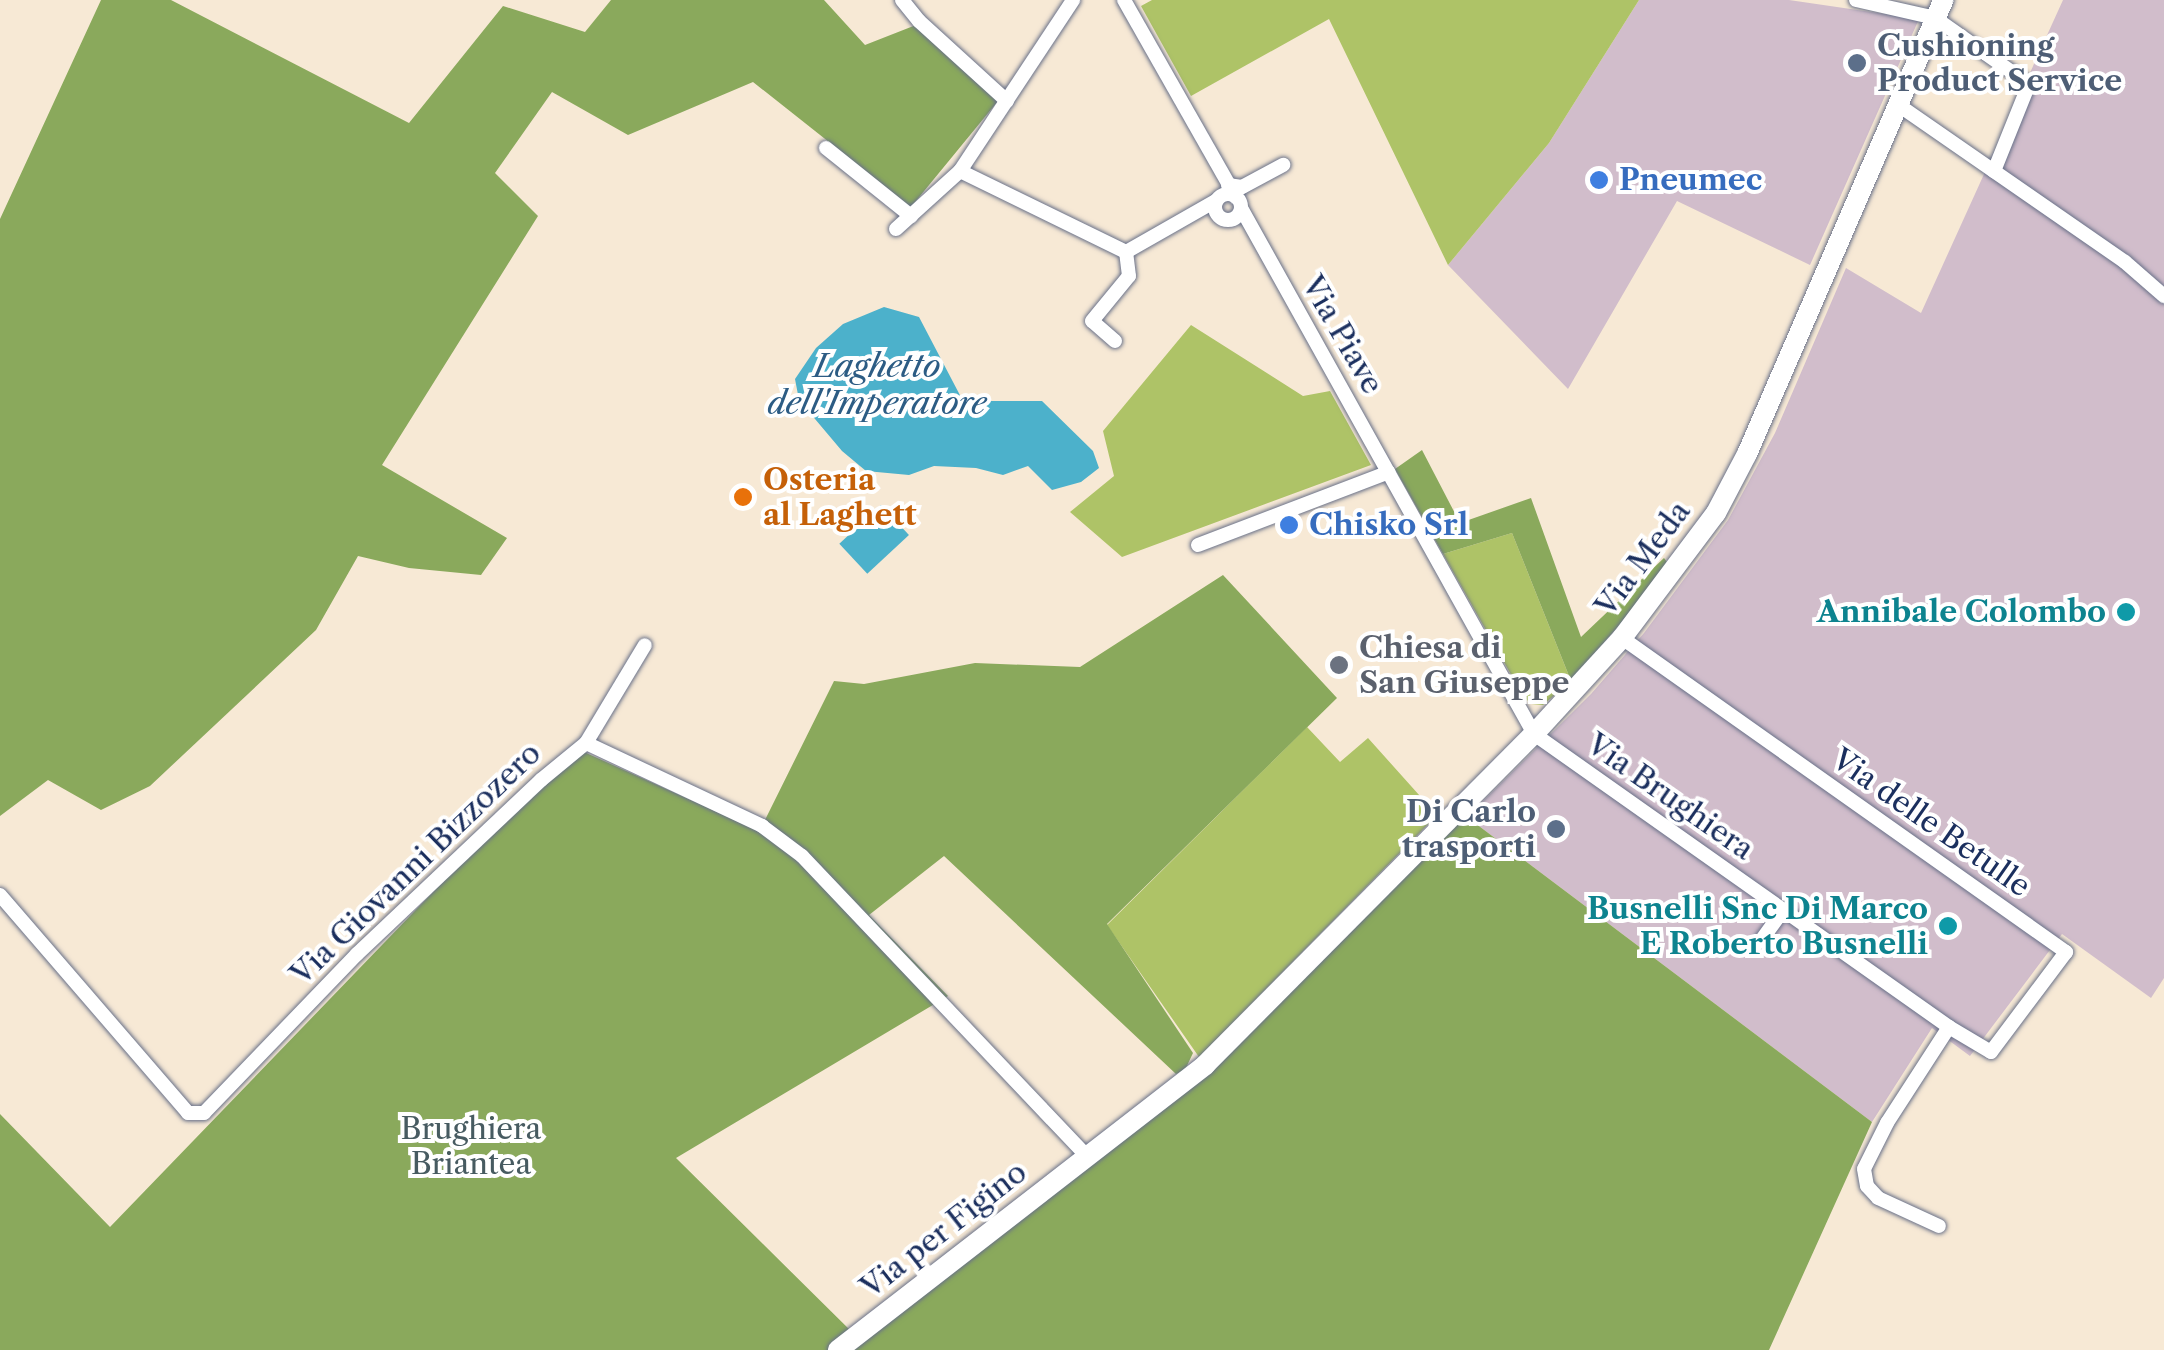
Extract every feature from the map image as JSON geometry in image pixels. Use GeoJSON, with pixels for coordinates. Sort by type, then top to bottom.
{"type":"FeatureCollection","features":[{"type":"Feature","properties":{"kind":"street"},"geometry":{"type":"LineString","coordinates":[[902,0],[919,21],[1007,101]]}},
{"type":"Feature","properties":{"kind":"street"},"geometry":{"type":"LineString","coordinates":[[896,229],[960,170],[1073,0]]}},
{"type":"Feature","properties":{"kind":"street"},"geometry":{"type":"LineString","coordinates":[[1124,0],[1224,204]]}},
{"type":"Feature","properties":{"kind":"street"},"geometry":{"type":"LineString","coordinates":[[1856,0],[1939,9],[2032,86],[1994,171]]}},
{"type":"Feature","properties":{"kind":"street","name":"Via Meda"},"geometry":{"type":"LineString","coordinates":[[1087,1156],[1205,1065],[1534,734],[1622,638],[1716,513],[1747,454],[1939,9]]}},
{"type":"Feature","properties":{"kind":"street"},"geometry":{"type":"LineString","coordinates":[[1897,104],[2164,296]]}},
{"type":"Feature","properties":{"kind":"street"},"geometry":{"type":"LineString","coordinates":[[826,148],[910,216]]}},
{"type":"Feature","properties":{"kind":"street"},"geometry":{"type":"LineString","coordinates":[[1126,252],[1224,204],[1242,187],[1283,165]]}},
{"type":"Feature","properties":{"kind":"street"},"geometry":{"type":"LineString","coordinates":[[960,170],[1126,252]]}},
{"type":"Feature","properties":{"kind":"street","name":"Via Piave"},"geometry":{"type":"LineString","coordinates":[[1224,204],[1249,225],[1534,734]]}},
{"type":"Feature","properties":{"kind":"street"},"geometry":{"type":"LineString","coordinates":[[1115,342],[1092,322],[1129,276],[1126,252]]}},
{"type":"Feature","properties":{"kind":"street"},"geometry":{"type":"LineString","coordinates":[[1198,544],[1388,472]]}},
{"type":"Feature","properties":{"kind":"street","name":"Via delle Betulle"},"geometry":{"type":"LineString","coordinates":[[1622,638],[2066,952],[1990,1052],[1950,1027]]}},
{"type":"Feature","properties":{"kind":"street"},"geometry":{"type":"LineString","coordinates":[[586,743],[645,645]]}},
{"type":"Feature","properties":{"kind":"street","name":"Via Brughiera"},"geometry":{"type":"LineString","coordinates":[[1534,734],[1950,1027]]}},
{"type":"Feature","properties":{"kind":"street","name":"Via Giovanni Bizzozero"},"geometry":{"type":"LineString","coordinates":[[0,894],[188,1113],[204,1113],[357,954],[541,780],[586,743],[762,826],[802,856],[1087,1156]]}},
{"type":"Feature","properties":{"kind":"street"},"geometry":{"type":"LineString","coordinates":[[1760,942],[1782,910]]}},
{"type":"Feature","properties":{"kind":"street"},"geometry":{"type":"LineString","coordinates":[[1939,1226],[1878,1198],[1867,1186],[1864,1170],[1888,1122],[1950,1027]]}},
{"type":"Feature","properties":{"kind":"street","name":"Via per Figino"},"geometry":{"type":"LineString","coordinates":[[838,1350],[1087,1156]]}},
{"type":"Feature","properties":{"kind":"shaded area"},"geometry":{"type":"Polygon","coordinates":[[[1639,0],[1789,0],[1919,19],[1810,265],[1677,201],[1568,389],[1448,265],[1549,143],[1639,0]]]}},
{"type":"Feature","properties":{"kind":"shaded area"},"geometry":{"type":"Polygon","coordinates":[[[2063,0],[2164,0],[2164,978],[2151,998],[2062,934],[1970,1056],[1932,1028],[1872,1122],[1467,817],[1591,694],[1644,633],[1728,520],[1775,433],[1846,268],[1921,313],[2063,0]]]}},
{"type":"Feature","properties":{"kind":"green space"},"geometry":{"type":"Polygon","coordinates":[[[101,0],[171,0],[409,123],[503,6],[585,32],[611,0],[824,0],[865,45],[916,25],[998,101],[911,207],[753,82],[628,135],[552,92],[495,173],[538,216],[382,465],[507,538],[481,575],[409,568],[358,556],[316,630],[150,786],[101,810],[48,780],[0,816],[0,219],[101,0]]]}},
{"type":"Feature","properties":{"kind":"green space"},"geometry":{"type":"Polygon","coordinates":[[[1152,0],[1639,0],[1549,143],[1448,265],[1329,19],[1191,96],[1141,6],[1152,0]]]}},
{"type":"Feature","properties":{"kind":"green space"},"geometry":{"type":"Polygon","coordinates":[[[1191,325],[1303,396],[1330,391],[1371,465],[1122,557],[1070,512],[1114,476],[1103,431],[1191,325]]]}},
{"type":"Feature","properties":{"kind":"green space"},"geometry":{"type":"Polygon","coordinates":[[[1422,450],[1460,523],[1531,498],[1581,637],[1664,558],[1670,566],[1571,681],[1512,533],[1443,554],[1395,469],[1422,450]]]}},
{"type":"Feature","properties":{"kind":"green space"},"geometry":{"type":"Polygon","coordinates":[[[1512,533],[1571,681],[1543,705],[1531,704],[1523,696],[1443,554],[1512,533]]]}},
{"type":"Feature","properties":{"kind":"green space","name":"Brughiera Briantea"},"geometry":{"type":"Polygon","coordinates":[[[1223,575],[1337,698],[1107,924],[1193,1053],[1185,1070],[1176,1074],[944,856],[869,915],[948,996],[676,1158],[856,1336],[838,1350],[0,1350],[0,1114],[110,1227],[573,747],[764,833],[762,826],[834,681],[864,684],[975,663],[1080,667],[1223,575]]]}},
{"type":"Feature","properties":{"kind":"green space"},"geometry":{"type":"Polygon","coordinates":[[[1307,727],[1340,762],[1368,738],[1437,815],[1199,1057],[1107,925],[1307,727]]]}},
{"type":"Feature","properties":{"kind":"green space"},"geometry":{"type":"Polygon","coordinates":[[[1467,817],[1872,1122],[1769,1350],[846,1350],[1118,1142],[1444,831],[1467,817]]]}},
{"type":"Feature","properties":{"kind":"water","name":"Laghetto dell'Imperatore"},"geometry":{"type":"Polygon","coordinates":[[[884,307],[919,317],[963,401],[1042,401],[1093,451],[1099,468],[1081,482],[1052,490],[1028,466],[1003,475],[976,468],[934,466],[909,475],[866,471],[842,451],[799,400],[795,379],[816,348],[843,324],[884,307]]]}},
{"type":"Feature","properties":{"kind":"water"},"geometry":{"type":"Polygon","coordinates":[[[881,505],[909,535],[867,574],[839,544],[881,505]]]}},
{"type":"Feature","properties":{"kind":"place","name":"Cushioning Product Service"},"geometry":{"type":"Point","coordinates":[1857,63]}},
{"type":"Feature","properties":{"kind":"place","name":"Pneumec"},"geometry":{"type":"Point","coordinates":[1599,180]}},
{"type":"Feature","properties":{"kind":"place","name":"Osteria al Laghett"},"geometry":{"type":"Point","coordinates":[743,497]}},
{"type":"Feature","properties":{"kind":"place","name":"Chisko Srl"},"geometry":{"type":"Point","coordinates":[1289,525]}},
{"type":"Feature","properties":{"kind":"place","name":"Annibale Colombo"},"geometry":{"type":"Point","coordinates":[2126,612]}},
{"type":"Feature","properties":{"kind":"place","name":"Chiesa di San Giuseppe"},"geometry":{"type":"Point","coordinates":[1339,665]}},
{"type":"Feature","properties":{"kind":"place","name":"Di Carlo trasporti"},"geometry":{"type":"Point","coordinates":[1556,829]}},
{"type":"Feature","properties":{"kind":"place","name":"Busnelli Snc Di Marco E Roberto Busnelli"},"geometry":{"type":"Point","coordinates":[1948,926]}}]}
